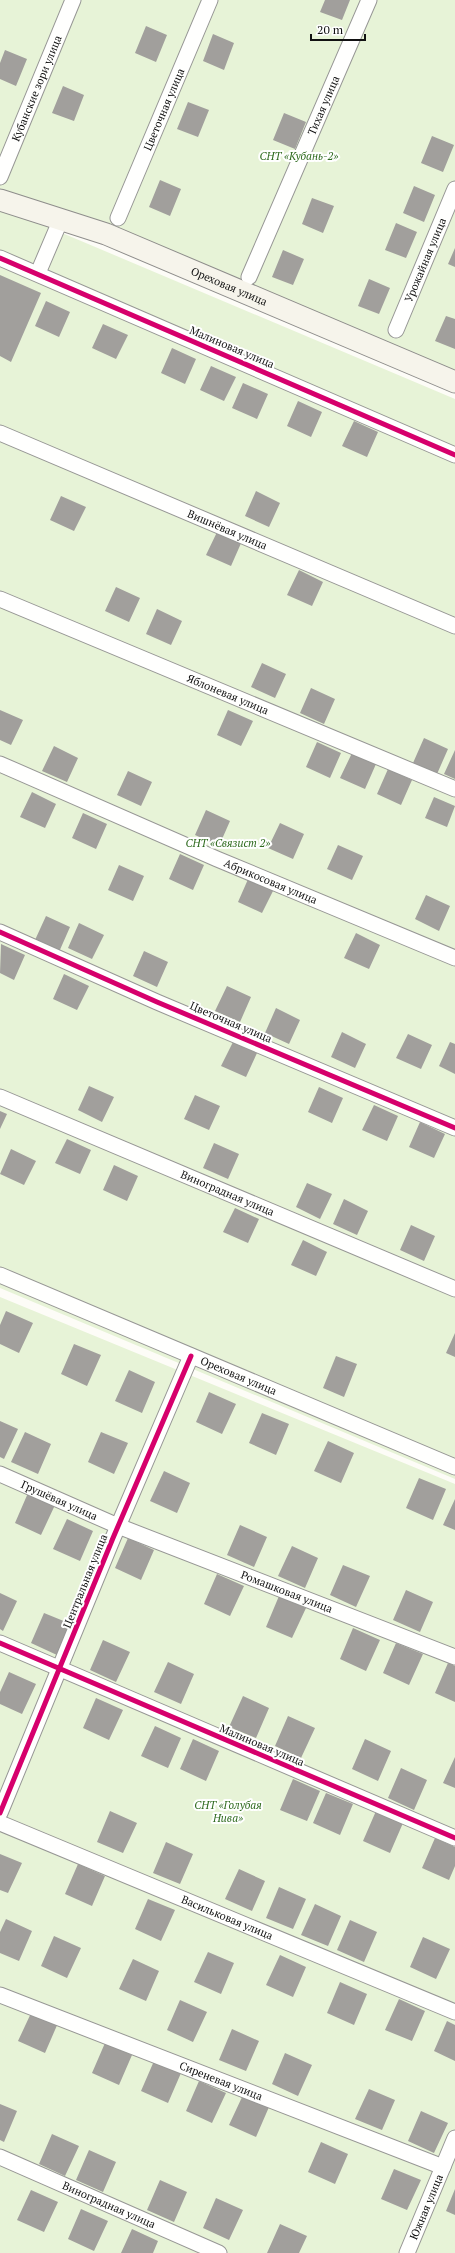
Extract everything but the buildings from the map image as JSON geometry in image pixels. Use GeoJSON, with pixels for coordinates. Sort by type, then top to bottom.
{"type":"FeatureCollection","features":[{"type":"Feature","properties":{"kind":"street","name":"Кубанские зори улица"},"geometry":{"type":"LineString","coordinates":[[0,177],[73,0]]}},
{"type":"Feature","properties":{"kind":"street","name":"Цветочная улица"},"geometry":{"type":"LineString","coordinates":[[118,218],[210,0]]}},
{"type":"Feature","properties":{"kind":"street","name":"Тихая улица"},"geometry":{"type":"LineString","coordinates":[[249,277],[370,0]]}},
{"type":"Feature","properties":{"kind":"street","name":"Урожайная улица"},"geometry":{"type":"LineString","coordinates":[[396,330],[455,189]]}},
{"type":"Feature","properties":{"kind":"street","name":"Ореховая улица"},"geometry":{"type":"LineString","coordinates":[[0,200],[106,234],[455,382]]}},
{"type":"Feature","properties":{"kind":"street"},"geometry":{"type":"LineString","coordinates":[[38,273],[61,219]]}},
{"type":"Feature","properties":{"kind":"street","name":"Малиновая улица"},"geometry":{"type":"LineString","coordinates":[[0,258],[38,273],[455,454]]}},
{"type":"Feature","properties":{"kind":"street","name":"Вишнёвая улица"},"geometry":{"type":"LineString","coordinates":[[0,433],[455,626]]}},
{"type":"Feature","properties":{"kind":"street","name":"Яблоневая улица"},"geometry":{"type":"LineString","coordinates":[[0,599],[455,789]]}},
{"type":"Feature","properties":{"kind":"street","name":"Абрикосовая улица"},"geometry":{"type":"LineString","coordinates":[[0,764],[217,859],[455,958]]}},
{"type":"Feature","properties":{"kind":"street","name":"Цветочная улица"},"geometry":{"type":"LineString","coordinates":[[0,932],[157,1002],[455,1128]]}},
{"type":"Feature","properties":{"kind":"street","name":"Виноградная улица"},"geometry":{"type":"LineString","coordinates":[[0,1097],[455,1289]]}},
{"type":"Feature","properties":{"kind":"street","name":"Ореховая улица"},"geometry":{"type":"LineString","coordinates":[[0,1275],[455,1467]]}},
{"type":"Feature","properties":{"kind":"street","name":"Центральная улица"},"geometry":{"type":"LineString","coordinates":[[0,1813],[118,1526],[191,1356]]}},
{"type":"Feature","properties":{"kind":"street","name":"Грушёвая улица"},"geometry":{"type":"LineString","coordinates":[[0,1474],[118,1526]]}},
{"type":"Feature","properties":{"kind":"street","name":"Ромашковая улица"},"geometry":{"type":"LineString","coordinates":[[118,1526],[455,1657]]}},
{"type":"Feature","properties":{"kind":"street"},"geometry":{"type":"LineString","coordinates":[[0,1643],[60,1669]]}},
{"type":"Feature","properties":{"kind":"street","name":"Малиновая улица"},"geometry":{"type":"LineString","coordinates":[[60,1669],[455,1838]]}},
{"type":"Feature","properties":{"kind":"street","name":"Васильковая улица"},"geometry":{"type":"LineString","coordinates":[[0,1823],[455,2012]]}},
{"type":"Feature","properties":{"kind":"street","name":"Сиреневая улица"},"geometry":{"type":"LineString","coordinates":[[0,1995],[443,2167]]}},
{"type":"Feature","properties":{"kind":"street","name":"Южная улица"},"geometry":{"type":"LineString","coordinates":[[407,2253],[455,2138]]}},
{"type":"Feature","properties":{"kind":"street","name":"Виноградная улица"},"geometry":{"type":"LineString","coordinates":[[0,2157],[219,2253]]}},
{"type":"Feature","properties":{"kind":"green space","name":"СНТ «Кубань-2»"},"geometry":{"type":"Polygon","coordinates":[[[0,0],[455,0],[455,391],[0,200],[0,0]]]}},
{"type":"Feature","properties":{"kind":"green space","name":"СНТ «Связист 2»"},"geometry":{"type":"Polygon","coordinates":[[[3,208],[455,399],[455,1479],[0,1288],[0,209],[3,208]]]}},
{"type":"Feature","properties":{"kind":"green space","name":"СНТ «Голубая Нива»"},"geometry":{"type":"Polygon","coordinates":[[[0,1297],[455,1484],[455,2253],[0,2253],[0,1297]]]}},
{"type":"Feature","properties":{"kind":"cycle path"},"geometry":{"type":"LineString","coordinates":[[0,258],[455,455]]}},
{"type":"Feature","properties":{"kind":"cycle path"},"geometry":{"type":"LineString","coordinates":[[0,932],[157,1002],[455,1128]]}},
{"type":"Feature","properties":{"kind":"cycle path"},"geometry":{"type":"LineString","coordinates":[[0,1813],[113,1538],[191,1356]]}},
{"type":"Feature","properties":{"kind":"cycle path"},"geometry":{"type":"LineString","coordinates":[[0,1643],[455,1838]]}}]}
